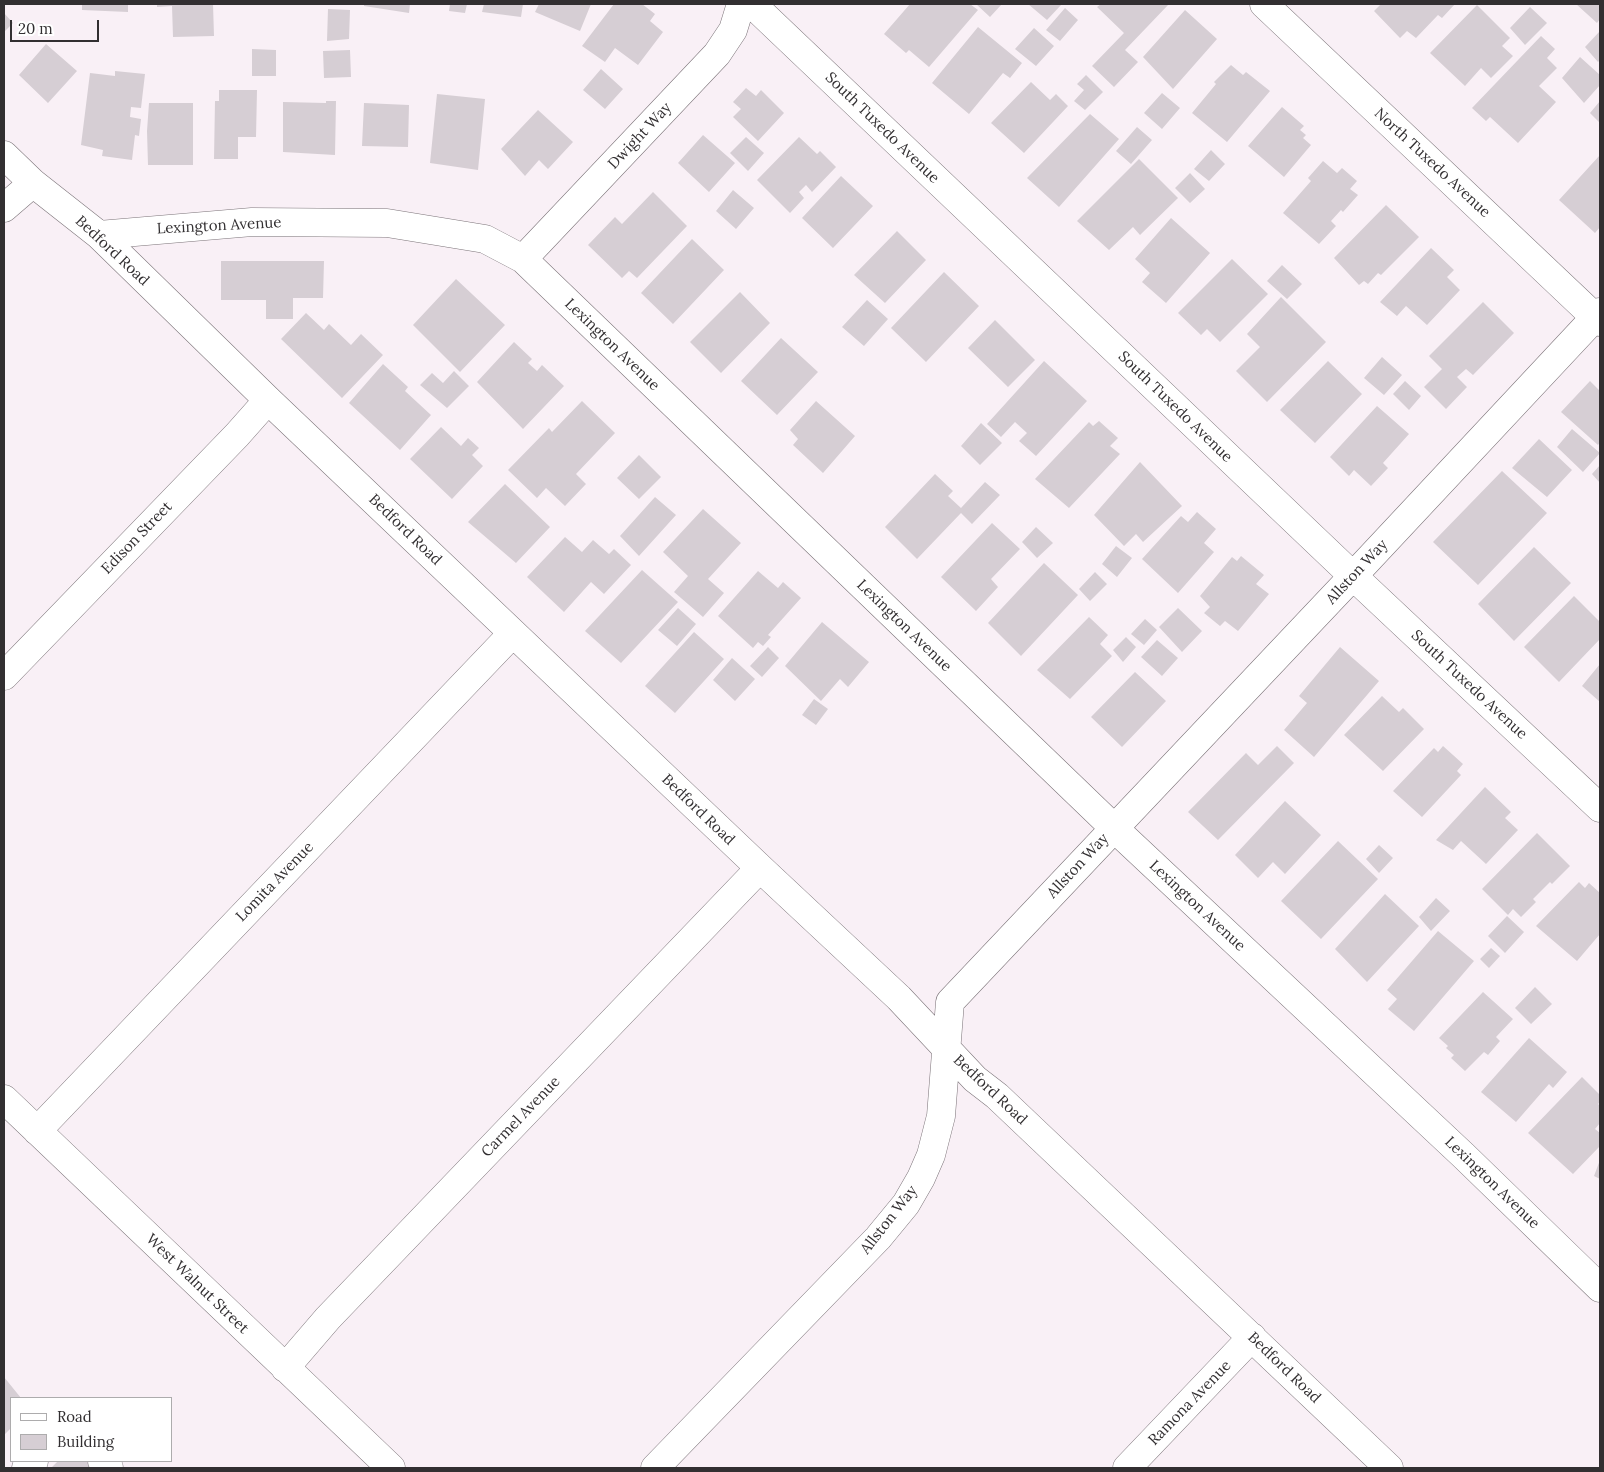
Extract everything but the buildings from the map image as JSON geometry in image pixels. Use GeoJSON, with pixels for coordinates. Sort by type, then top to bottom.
{"type":"FeatureCollection","features":[{"type":"Feature","properties":{"kind":"street","name":"Dwight Way"},"geometry":{"type":"LineString","coordinates":[[523,258],[717,54],[732,30],[741,4]]}},
{"type":"Feature","properties":{"kind":"street","name":"South Tuxedo Avenue"},"geometry":{"type":"LineString","coordinates":[[752,4],[1353,576],[1600,808]]}},
{"type":"Feature","properties":{"kind":"street","name":"North Tuxedo Avenue"},"geometry":{"type":"LineString","coordinates":[[1264,4],[1599,317]]}},
{"type":"Feature","properties":{"kind":"street","name":"Bedford Road"},"geometry":{"type":"LineString","coordinates":[[4,155],[33,183],[99,235],[268,400],[898,998],[975,1079],[997,1096],[1389,1468]]}},
{"type":"Feature","properties":{"kind":"street"},"geometry":{"type":"LineString","coordinates":[[4,208],[33,183]]}},
{"type":"Feature","properties":{"kind":"street","name":"Lexington Avenue"},"geometry":{"type":"LineString","coordinates":[[99,235],[252,222],[387,223],[485,239],[523,258],[1114,828],[1596,1279]]}},
{"type":"Feature","properties":{"kind":"street","name":"Allston Way"},"geometry":{"type":"LineString","coordinates":[[655,1468],[878,1238],[906,1204],[931,1156],[941,1116],[950,1002],[1599,317]]}},
{"type":"Feature","properties":{"kind":"street","name":"Edison Street"},"geometry":{"type":"LineString","coordinates":[[4,676],[237,435],[268,400]]}},
{"type":"Feature","properties":{"kind":"street","name":"Lomita Avenue"},"geometry":{"type":"LineString","coordinates":[[37,1131],[513,633]]}},
{"type":"Feature","properties":{"kind":"street","name":"Carmel Avenue"},"geometry":{"type":"LineString","coordinates":[[285,1368],[328,1318],[760,868]]}},
{"type":"Feature","properties":{"kind":"street","name":"West Walnut Street"},"geometry":{"type":"LineString","coordinates":[[4,1099],[391,1468]]}},
{"type":"Feature","properties":{"kind":"street","name":"Ramona Avenue"},"geometry":{"type":"LineString","coordinates":[[1127,1468],[1252,1337]]}}]}
